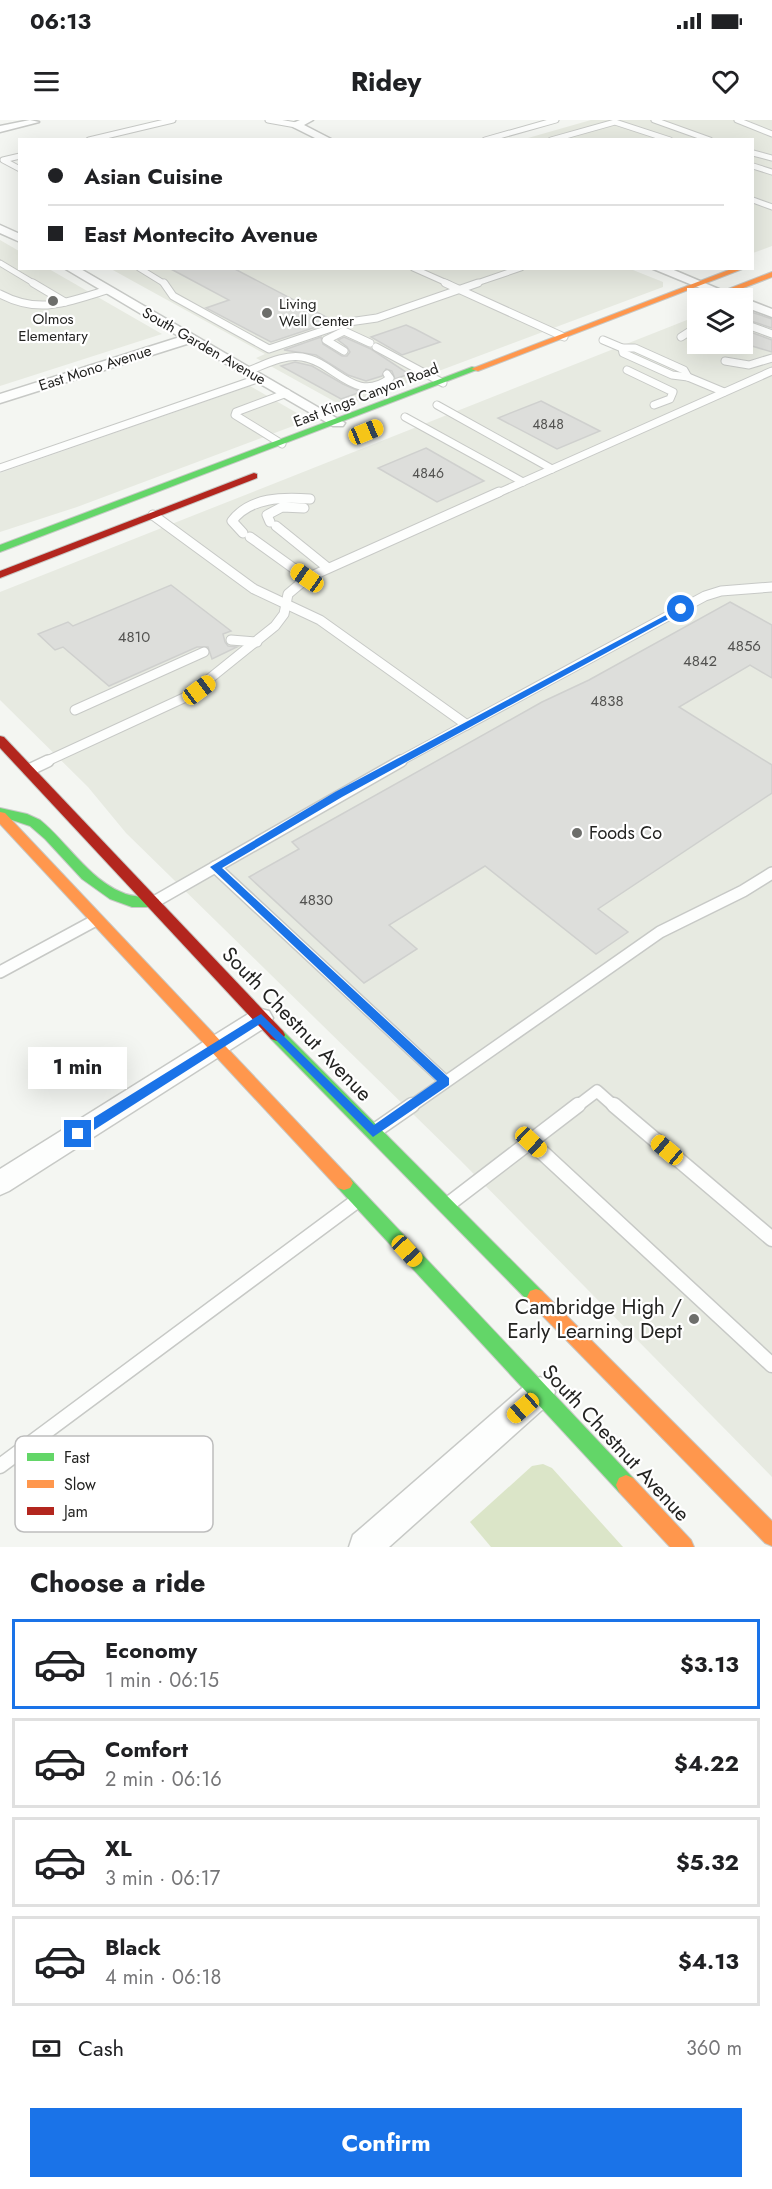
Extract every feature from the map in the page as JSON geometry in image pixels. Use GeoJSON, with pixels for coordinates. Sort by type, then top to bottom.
{"type":"FeatureCollection","features":[{"type":"Feature","properties":{"kind":"main road","name":"East Kings Canyon Road"},"geometry":{"type":"LineString","coordinates":[[0,549],[338,423],[737,270]]}},
{"type":"Feature","properties":{"kind":"main road"},"geometry":{"type":"LineString","coordinates":[[741,288],[772,274]]}},
{"type":"Feature","properties":{"kind":"main road"},"geometry":{"type":"LineString","coordinates":[[598,342],[624,332]]}},
{"type":"Feature","properties":{"kind":"main road","name":"East Kings Canyon Road"},"geometry":{"type":"LineString","coordinates":[[400,419],[459,396]]}},
{"type":"Feature","properties":{"kind":"main road"},"geometry":{"type":"LineString","coordinates":[[0,575],[270,470]]}},
{"type":"Feature","properties":{"kind":"main road","name":"South Chestnut Avenue"},"geometry":{"type":"LineString","coordinates":[[0,740],[261,1018],[769,1527]]}},
{"type":"Feature","properties":{"kind":"main road"},"geometry":{"type":"LineString","coordinates":[[0,814],[34,821],[112,897],[133,904],[153,903]]}},
{"type":"Feature","properties":{"kind":"main road","name":"South Chestnut Avenue"},"geometry":{"type":"LineString","coordinates":[[0,814],[96,920],[684,1547]]}},
{"type":"Feature","properties":{"kind":"street"},"geometry":{"type":"LineString","coordinates":[[296,125],[308,120]]}},
{"type":"Feature","properties":{"kind":"street"},"geometry":{"type":"LineString","coordinates":[[0,129],[34,122]]}},
{"type":"Feature","properties":{"kind":"street"},"geometry":{"type":"LineString","coordinates":[[296,125],[324,138]]}},
{"type":"Feature","properties":{"kind":"street"},"geometry":{"type":"LineString","coordinates":[[3,232],[18,238]]}},
{"type":"Feature","properties":{"kind":"street","name":"South Garden Avenue"},"geometry":{"type":"LineString","coordinates":[[73,270],[338,423]]}},
{"type":"Feature","properties":{"kind":"street"},"geometry":{"type":"LineString","coordinates":[[662,270],[704,288]]}},
{"type":"Feature","properties":{"kind":"street"},"geometry":{"type":"LineString","coordinates":[[753,306],[772,313]]}},
{"type":"Feature","properties":{"kind":"street","name":"East Mono Avenue"},"geometry":{"type":"LineString","coordinates":[[0,399],[191,338]]}},
{"type":"Feature","properties":{"kind":"street"},"geometry":{"type":"LineString","coordinates":[[0,1184],[261,1018]]}},
{"type":"Feature","properties":{"kind":"street"},"geometry":{"type":"LineString","coordinates":[[365,1547],[540,1392]]}},
{"type":"Feature","properties":{"kind":"lane"},"geometry":{"type":"LineString","coordinates":[[97,138],[173,120]]}},
{"type":"Feature","properties":{"kind":"lane"},"geometry":{"type":"LineString","coordinates":[[268,120],[296,125]]}},
{"type":"Feature","properties":{"kind":"lane"},"geometry":{"type":"LineString","coordinates":[[492,138],[556,120]]}},
{"type":"Feature","properties":{"kind":"lane"},"geometry":{"type":"LineString","coordinates":[[654,120],[704,138]]}},
{"type":"Feature","properties":{"kind":"lane"},"geometry":{"type":"LineString","coordinates":[[737,120],[772,134]]}},
{"type":"Feature","properties":{"kind":"lane"},"geometry":{"type":"LineString","coordinates":[[558,138],[615,122],[664,138]]}},
{"type":"Feature","properties":{"kind":"lane"},"geometry":{"type":"LineString","coordinates":[[754,153],[772,158]]}},
{"type":"Feature","properties":{"kind":"lane"},"geometry":{"type":"LineString","coordinates":[[18,156],[3,160],[18,168]]}},
{"type":"Feature","properties":{"kind":"lane"},"geometry":{"type":"LineString","coordinates":[[754,166],[772,172]]}},
{"type":"Feature","properties":{"kind":"lane"},"geometry":{"type":"LineString","coordinates":[[754,200],[772,207]]}},
{"type":"Feature","properties":{"kind":"lane"},"geometry":{"type":"LineString","coordinates":[[0,263],[65,302]]}},
{"type":"Feature","properties":{"kind":"lane"},"geometry":{"type":"LineString","coordinates":[[142,270],[163,282],[173,296],[269,349],[349,321],[377,318],[515,270]]}},
{"type":"Feature","properties":{"kind":"lane"},"geometry":{"type":"LineString","coordinates":[[417,270],[564,337]]}},
{"type":"Feature","properties":{"kind":"lane"},"geometry":{"type":"LineString","coordinates":[[0,294],[16,304],[31,307],[65,302],[107,290]]}},
{"type":"Feature","properties":{"kind":"lane"},"geometry":{"type":"LineString","coordinates":[[753,327],[772,334]]}},
{"type":"Feature","properties":{"kind":"lane"},"geometry":{"type":"LineString","coordinates":[[344,351],[326,340],[338,333],[349,331],[356,333],[373,345],[443,383]]}},
{"type":"Feature","properties":{"kind":"lane"},"geometry":{"type":"LineString","coordinates":[[681,337],[687,333]]}},
{"type":"Feature","properties":{"kind":"lane"},"geometry":{"type":"LineString","coordinates":[[598,342],[622,348],[623,353],[672,375],[688,377],[724,392]]}},
{"type":"Feature","properties":{"kind":"lane"},"geometry":{"type":"LineString","coordinates":[[248,371],[280,359],[298,357],[309,359],[354,384],[365,387],[384,383],[390,378],[387,374]]}},
{"type":"Feature","properties":{"kind":"lane"},"geometry":{"type":"LineString","coordinates":[[724,361],[749,365],[772,357]]}},
{"type":"Feature","properties":{"kind":"lane"},"geometry":{"type":"LineString","coordinates":[[627,370],[673,392],[670,399],[654,405]]}},
{"type":"Feature","properties":{"kind":"lane"},"geometry":{"type":"LineString","coordinates":[[29,770],[188,696],[257,642],[281,620],[288,594],[307,578],[772,371]]}},
{"type":"Feature","properties":{"kind":"lane"},"geometry":{"type":"LineString","coordinates":[[0,468],[260,378]]}},
{"type":"Feature","properties":{"kind":"lane"},"geometry":{"type":"LineString","coordinates":[[282,444],[235,415],[236,411],[287,393]]}},
{"type":"Feature","properties":{"kind":"lane"},"geometry":{"type":"LineString","coordinates":[[437,405],[552,469]]}},
{"type":"Feature","properties":{"kind":"lane"},"geometry":{"type":"LineString","coordinates":[[400,419],[523,482]]}},
{"type":"Feature","properties":{"kind":"lane"},"geometry":{"type":"LineString","coordinates":[[307,578],[247,535],[232,521],[240,512],[275,498],[310,499]]}},
{"type":"Feature","properties":{"kind":"lane"},"geometry":{"type":"LineString","coordinates":[[304,508],[276,509],[267,515],[273,524],[300,542],[314,558],[328,568]]}},
{"type":"Feature","properties":{"kind":"lane"},"geometry":{"type":"LineString","coordinates":[[153,515],[254,589],[320,620],[467,725]]}},
{"type":"Feature","properties":{"kind":"lane"},"geometry":{"type":"LineString","coordinates":[[153,903],[338,795],[705,596],[722,591],[770,590]]}},
{"type":"Feature","properties":{"kind":"lane"},"geometry":{"type":"LineString","coordinates":[[231,640],[257,642]]}},
{"type":"Feature","properties":{"kind":"lane"},"geometry":{"type":"LineString","coordinates":[[75,710],[204,652]]}},
{"type":"Feature","properties":{"kind":"lane"},"geometry":{"type":"LineString","coordinates":[[215,867],[445,1081]]}},
{"type":"Feature","properties":{"kind":"lane"},"geometry":{"type":"LineString","coordinates":[[373,1132],[660,932],[743,891],[772,873]]}},
{"type":"Feature","properties":{"kind":"lane"},"geometry":{"type":"LineString","coordinates":[[0,972],[96,920]]}},
{"type":"Feature","properties":{"kind":"lane"},"geometry":{"type":"LineString","coordinates":[[447,1206],[597,1091],[772,1239]]}},
{"type":"Feature","properties":{"kind":"lane"},"geometry":{"type":"LineString","coordinates":[[531,1142],[772,1365]]}},
{"type":"Feature","properties":{"kind":"lane"},"geometry":{"type":"LineString","coordinates":[[40,1436],[359,1200]]}},
{"type":"Feature","properties":{"kind":"lane"},"geometry":{"type":"LineString","coordinates":[[0,1466],[15,1455]]}},
{"type":"Feature","properties":{"kind":"shaded area"},"geometry":{"type":"Polygon","coordinates":[[[591,120],[772,120],[772,246],[754,253],[754,138],[528,138],[591,120]]]}},
{"type":"Feature","properties":{"kind":"shaded area","name":"Olmos Elementary"},"geometry":{"type":"Polygon","coordinates":[[[0,240],[18,250],[18,270],[51,270],[162,334],[0,386],[0,240]]]}},
{"type":"Feature","properties":{"kind":"shaded area"},"geometry":{"type":"Polygon","coordinates":[[[113,270],[633,270],[663,282],[663,287],[348,405],[339,404],[256,358],[265,354],[113,270]]]}},
{"type":"Feature","properties":{"kind":"shaded area"},"geometry":{"type":"Polygon","coordinates":[[[687,320],[687,354],[753,354],[753,320],[772,328],[772,1477],[460,1160],[126,833],[88,787],[0,700],[0,592],[687,320]]]}},
{"type":"Feature","properties":{"kind":"shaded area"},"geometry":{"type":"Polygon","coordinates":[[[250,386],[309,420],[77,507],[0,532],[0,473],[250,386]]]}},
{"type":"Feature","properties":{"kind":"green space"},"geometry":{"type":"Polygon","coordinates":[[[543,1464],[552,1468],[623,1547],[491,1547],[470,1522],[532,1466],[543,1464]]]}},
{"type":"Feature","properties":{"kind":"building","name":"Living Well Center"},"geometry":{"type":"Polygon","coordinates":[[[173,270],[237,270],[334,321],[271,342],[206,308],[229,300],[173,270]]]}},
{"type":"Feature","properties":{"kind":"building"},"geometry":{"type":"Polygon","coordinates":[[[753,313],[772,319],[772,328],[753,322],[753,313]]]}},
{"type":"Feature","properties":{"kind":"building"},"geometry":{"type":"Polygon","coordinates":[[[406,325],[440,342],[402,355],[371,337],[406,325]]]}},
{"type":"Feature","properties":{"kind":"building"},"geometry":{"type":"Polygon","coordinates":[[[753,333],[772,340],[772,352],[753,346],[753,333]]]}},
{"type":"Feature","properties":{"kind":"building"},"geometry":{"type":"Polygon","coordinates":[[[321,337],[323,344],[342,356],[347,356],[350,352],[338,340],[344,337],[371,349],[409,374],[395,379],[392,371],[386,369],[382,376],[366,381],[348,375],[316,355],[284,350],[321,337]]]}},
{"type":"Feature","properties":{"kind":"building"},"geometry":{"type":"Polygon","coordinates":[[[295,362],[312,366],[361,392],[341,399],[281,366],[295,362]]]}},
{"type":"Feature","properties":{"kind":"building"},"geometry":{"type":"Polygon","coordinates":[[[541,401],[600,431],[557,449],[498,418],[541,401]]]}},
{"type":"Feature","properties":{"kind":"building"},"geometry":{"type":"Polygon","coordinates":[[[426,448],[484,481],[437,502],[378,468],[426,448]]]}},
{"type":"Feature","properties":{"kind":"building"},"geometry":{"type":"Polygon","coordinates":[[[171,585],[231,631],[223,634],[225,642],[228,646],[237,647],[212,659],[208,647],[197,647],[109,686],[63,647],[55,650],[38,634],[68,622],[73,626],[171,585]]]}},
{"type":"Feature","properties":{"kind":"building","name":"Foods Co"},"geometry":{"type":"Polygon","coordinates":[[[730,602],[772,625],[772,678],[750,665],[679,707],[772,765],[772,793],[598,909],[628,932],[596,954],[485,866],[389,925],[417,949],[364,983],[249,877],[299,849],[292,842],[542,702],[589,680],[730,602]]]}},
{"type":"Feature","properties":{"kind":"traffic: fast"},"geometry":{"type":"LineString","coordinates":[[0,549],[475,369]]}},
{"type":"Feature","properties":{"kind":"traffic: fast"},"geometry":{"type":"LineString","coordinates":[[0,812],[22,817],[35,823],[50,835],[100,887],[115,896],[132,901],[153,903]]}},
{"type":"Feature","properties":{"kind":"traffic: fast"},"geometry":{"type":"LineString","coordinates":[[277,1035],[536,1297]]}},
{"type":"Feature","properties":{"kind":"traffic: fast"},"geometry":{"type":"LineString","coordinates":[[344,1183],[626,1485]]}},
{"type":"Feature","properties":{"kind":"traffic: slow"},"geometry":{"type":"LineString","coordinates":[[475,369],[737,270]]}},
{"type":"Feature","properties":{"kind":"traffic: slow"},"geometry":{"type":"LineString","coordinates":[[735,288],[772,274]]}},
{"type":"Feature","properties":{"kind":"traffic: slow"},"geometry":{"type":"LineString","coordinates":[[0,816],[344,1183]]}},
{"type":"Feature","properties":{"kind":"traffic: slow"},"geometry":{"type":"LineString","coordinates":[[536,1297],[772,1536]]}},
{"type":"Feature","properties":{"kind":"traffic: slow"},"geometry":{"type":"LineString","coordinates":[[626,1485],[684,1547]]}},
{"type":"Feature","properties":{"kind":"traffic: jam"},"geometry":{"type":"LineString","coordinates":[[0,575],[254,476]]}},
{"type":"Feature","properties":{"kind":"traffic: jam"},"geometry":{"type":"LineString","coordinates":[[0,740],[277,1035]]}},
{"type":"Feature","properties":{"kind":"place","name":"Olmos Elementary"},"geometry":{"type":"Point","coordinates":[53,301]}},
{"type":"Feature","properties":{"kind":"place","name":"Living Well Center"},"geometry":{"type":"Point","coordinates":[267,313]}},
{"type":"Feature","properties":{"kind":"place","name":"Foods Co"},"geometry":{"type":"Point","coordinates":[577,833]}},
{"type":"Feature","properties":{"kind":"place","name":"Cambridge High / Early Learning Dept"},"geometry":{"type":"Point","coordinates":[694,1319]}},
{"type":"Feature","properties":{"kind":"route"},"geometry":{"type":"LineString","coordinates":[[78,1134],[261,1018],[373,1132],[445,1081],[215,867],[338,795],[681,609]]}}]}
